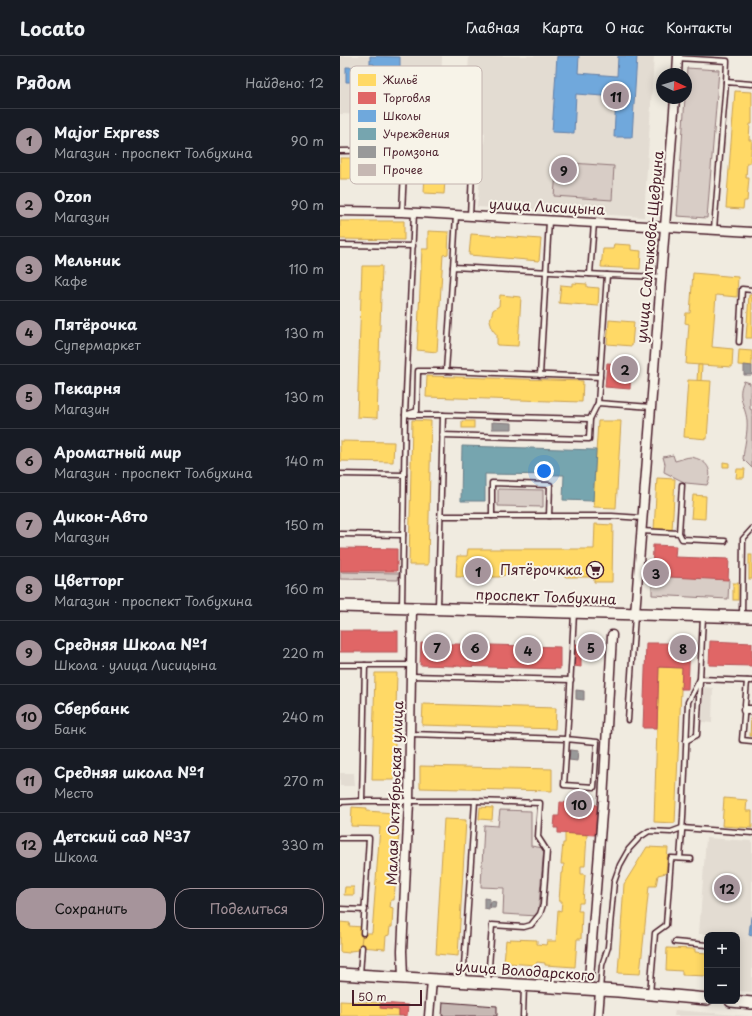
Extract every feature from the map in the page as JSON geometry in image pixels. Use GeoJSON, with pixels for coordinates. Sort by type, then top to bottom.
{"type":"FeatureCollection","features":[{"type":"Feature","properties":{"kind":"street"},"geometry":{"type":"LineString","coordinates":[[677,68],[678,57]]}},
{"type":"Feature","properties":{"kind":"street","name":"улица Салтыкова-Щедрина"},"geometry":{"type":"LineString","coordinates":[[635,614],[675,104]]}},
{"type":"Feature","properties":{"kind":"street","name":"улица Лисицына"},"geometry":{"type":"LineString","coordinates":[[340,211],[402,212],[752,232]]}},
{"type":"Feature","properties":{"kind":"street","name":"проспект Толбухина"},"geometry":{"type":"LineString","coordinates":[[340,606],[747,617]]}},
{"type":"Feature","properties":{"kind":"street","name":"Малая Октябрьская улица"},"geometry":{"type":"LineString","coordinates":[[403,978],[402,951],[409,802],[411,676],[407,608]]}},
{"type":"Feature","properties":{"kind":"street"},"geometry":{"type":"LineString","coordinates":[[589,978],[603,801],[612,635]]}},
{"type":"Feature","properties":{"kind":"street","name":"улица Володарского"},"geometry":{"type":"LineString","coordinates":[[340,974],[704,999]]}},
{"type":"Feature","properties":{"kind":"street"},"geometry":{"type":"LineString","coordinates":[[429,1016],[432,980]]}},
{"type":"Feature","properties":{"kind":"street"},"geometry":{"type":"LineString","coordinates":[[598,1016],[600,991]]}},
{"type":"Feature","properties":{"kind":"street"},"geometry":{"type":"LineString","coordinates":[[740,1002],[752,1003]]}},
{"type":"Feature","properties":{"kind":"lane"},"geometry":{"type":"LineString","coordinates":[[714,229],[728,56]]}},
{"type":"Feature","properties":{"kind":"lane"},"geometry":{"type":"LineString","coordinates":[[678,57],[727,62]]}},
{"type":"Feature","properties":{"kind":"lane"},"geometry":{"type":"LineString","coordinates":[[726,82],[752,84]]}},
{"type":"Feature","properties":{"kind":"lane"},"geometry":{"type":"LineString","coordinates":[[340,151],[350,151]]}},
{"type":"Feature","properties":{"kind":"lane"},"geometry":{"type":"LineString","coordinates":[[402,212],[403,184]]}},
{"type":"Feature","properties":{"kind":"lane"},"geometry":{"type":"LineString","coordinates":[[470,216],[471,184]]}},
{"type":"Feature","properties":{"kind":"lane"},"geometry":{"type":"LineString","coordinates":[[407,608],[403,535],[405,415],[414,213]]}},
{"type":"Feature","properties":{"kind":"lane"},"geometry":{"type":"LineString","coordinates":[[446,371],[456,215]]}},
{"type":"Feature","properties":{"kind":"lane"},"geometry":{"type":"LineString","coordinates":[[540,375],[549,221]]}},
{"type":"Feature","properties":{"kind":"lane"},"geometry":{"type":"LineString","coordinates":[[590,274],[594,223]]}},
{"type":"Feature","properties":{"kind":"lane"},"geometry":{"type":"LineString","coordinates":[[340,245],[413,246]]}},
{"type":"Feature","properties":{"kind":"lane"},"geometry":{"type":"LineString","coordinates":[[453,267],[660,277]]}},
{"type":"Feature","properties":{"kind":"lane"},"geometry":{"type":"LineString","coordinates":[[442,435],[589,439],[590,419],[598,403],[607,275]]}},
{"type":"Feature","properties":{"kind":"lane"},"geometry":{"type":"LineString","coordinates":[[739,342],[742,289],[752,290]]}},
{"type":"Feature","properties":{"kind":"lane"},"geometry":{"type":"LineString","coordinates":[[405,415],[417,411],[418,371],[600,377]]}},
{"type":"Feature","properties":{"kind":"lane"},"geometry":{"type":"LineString","coordinates":[[598,403],[651,407]]}},
{"type":"Feature","properties":{"kind":"lane"},"geometry":{"type":"LineString","coordinates":[[405,415],[590,419]]}},
{"type":"Feature","properties":{"kind":"lane"},"geometry":{"type":"LineString","coordinates":[[438,609],[443,415]]}},
{"type":"Feature","properties":{"kind":"lane"},"geometry":{"type":"LineString","coordinates":[[340,474],[404,475]]}},
{"type":"Feature","properties":{"kind":"lane"},"geometry":{"type":"LineString","coordinates":[[492,516],[492,483],[550,485],[549,516]]}},
{"type":"Feature","properties":{"kind":"lane"},"geometry":{"type":"LineString","coordinates":[[682,485],[679,533],[682,539],[725,541]]}},
{"type":"Feature","properties":{"kind":"lane"},"geometry":{"type":"LineString","coordinates":[[441,516],[612,516],[642,518]]}},
{"type":"Feature","properties":{"kind":"lane"},"geometry":{"type":"LineString","coordinates":[[747,617],[743,539],[752,529]]}},
{"type":"Feature","properties":{"kind":"lane"},"geometry":{"type":"LineString","coordinates":[[641,531],[679,533]]}},
{"type":"Feature","properties":{"kind":"lane"},"geometry":{"type":"LineString","coordinates":[[340,534],[403,535]]}},
{"type":"Feature","properties":{"kind":"lane"},"geometry":{"type":"LineString","coordinates":[[409,734],[566,740],[597,742],[594,787],[564,785],[566,740],[571,680],[574,613]]}},
{"type":"Feature","properties":{"kind":"lane"},"geometry":{"type":"LineString","coordinates":[[628,720],[635,614]]}},
{"type":"Feature","properties":{"kind":"lane"},"geometry":{"type":"LineString","coordinates":[[686,741],[697,735],[703,616]]}},
{"type":"Feature","properties":{"kind":"lane"},"geometry":{"type":"LineString","coordinates":[[340,665],[411,665]]}},
{"type":"Feature","properties":{"kind":"lane"},"geometry":{"type":"LineString","coordinates":[[362,801],[364,665]]}},
{"type":"Feature","properties":{"kind":"lane"},"geometry":{"type":"LineString","coordinates":[[411,676],[571,680]]}},
{"type":"Feature","properties":{"kind":"lane"},"geometry":{"type":"LineString","coordinates":[[700,679],[752,681]]}},
{"type":"Feature","properties":{"kind":"lane"},"geometry":{"type":"LineString","coordinates":[[680,858],[688,702],[700,679]]}},
{"type":"Feature","properties":{"kind":"lane"},"geometry":{"type":"LineString","coordinates":[[747,681],[748,710],[742,740],[752,741]]}},
{"type":"Feature","properties":{"kind":"lane"},"geometry":{"type":"LineString","coordinates":[[340,802],[475,801],[540,803],[538,837],[546,852],[543,905],[540,914],[531,925],[524,927],[492,925],[488,984]]}},
{"type":"Feature","properties":{"kind":"lane"},"geometry":{"type":"LineString","coordinates":[[463,982],[475,801]]}},
{"type":"Feature","properties":{"kind":"lane"},"geometry":{"type":"LineString","coordinates":[[600,991],[602,965],[608,947],[614,882],[620,865],[629,849],[640,837],[649,831],[671,832],[682,828],[752,833]]}},
{"type":"Feature","properties":{"kind":"lane"},"geometry":{"type":"LineString","coordinates":[[340,838],[369,838],[363,933]]}},
{"type":"Feature","properties":{"kind":"lane"},"geometry":{"type":"LineString","coordinates":[[650,994],[655,933],[666,925],[671,858],[691,859]]}},
{"type":"Feature","properties":{"kind":"lane"},"geometry":{"type":"LineString","coordinates":[[340,908],[365,910]]}},
{"type":"Feature","properties":{"kind":"lane"},"geometry":{"type":"LineString","coordinates":[[675,942],[704,945]]}},
{"type":"Feature","properties":{"kind":"lane"},"geometry":{"type":"LineString","coordinates":[[360,975],[362,947]]}},
{"type":"Feature","properties":{"kind":"lane"},"geometry":{"type":"LineString","coordinates":[[523,1016],[524,986]]}},
{"type":"Feature","properties":{"kind":"shaded area"},"geometry":{"type":"Polygon","coordinates":[[[340,56],[442,56],[442,66],[350,66],[350,114],[340,114],[340,56]]]}},
{"type":"Feature","properties":{"kind":"shaded area"},"geometry":{"type":"Polygon","coordinates":[[[469,56],[654,56],[644,217],[477,207],[479,184],[482,184],[482,161],[485,133],[482,133],[482,66],[468,66],[469,56]]]}},
{"type":"Feature","properties":{"kind":"shaded area"},"geometry":{"type":"Polygon","coordinates":[[[692,68],[719,70],[707,218],[677,216],[685,104],[692,104],[692,68]]]}},
{"type":"Feature","properties":{"kind":"shaded area"},"geometry":{"type":"Polygon","coordinates":[[[557,162],[614,166],[612,200],[554,196],[557,162]]]}},
{"type":"Feature","properties":{"kind":"shaded area"},"geometry":{"type":"Polygon","coordinates":[[[744,381],[750,383],[750,409],[752,410],[752,468],[743,459],[747,425],[741,396],[744,381]]]}},
{"type":"Feature","properties":{"kind":"shaded area"},"geometry":{"type":"Polygon","coordinates":[[[673,455],[675,461],[691,457],[697,458],[705,463],[708,466],[710,475],[707,485],[686,483],[664,472],[665,464],[663,457],[673,455]]]}},
{"type":"Feature","properties":{"kind":"shaded area"},"geometry":{"type":"Polygon","coordinates":[[[498,489],[543,490],[543,507],[498,506],[498,489]]]}},
{"type":"Feature","properties":{"kind":"shaded area"},"geometry":{"type":"Polygon","coordinates":[[[340,572],[399,573],[398,580],[340,579],[340,572]]]}},
{"type":"Feature","properties":{"kind":"shaded area"},"geometry":{"type":"Polygon","coordinates":[[[652,576],[729,579],[728,599],[652,595],[652,576]]]}},
{"type":"Feature","properties":{"kind":"shaded area"},"geometry":{"type":"Polygon","coordinates":[[[703,687],[713,688],[712,723],[702,722],[703,687]]]}},
{"type":"Feature","properties":{"kind":"shaded area"},"geometry":{"type":"Polygon","coordinates":[[[340,773],[354,773],[355,786],[340,786],[340,773]]]}},
{"type":"Feature","properties":{"kind":"shaded area"},"geometry":{"type":"Polygon","coordinates":[[[500,810],[531,811],[531,846],[544,848],[538,916],[503,914],[504,888],[481,887],[484,825],[498,826],[500,810]]]}},
{"type":"Feature","properties":{"kind":"shaded area"},"geometry":{"type":"Polygon","coordinates":[[[706,838],[752,841],[752,992],[740,991],[740,932],[704,932],[704,934],[699,934],[706,838]]]}},
{"type":"Feature","properties":{"kind":"shaded area"},"geometry":{"type":"Polygon","coordinates":[[[675,1010],[750,1016],[674,1016],[675,1010]]]}},
{"type":"Feature","properties":{"kind":"building: Жильё"},"geometry":{"type":"Polygon","coordinates":[[[735,91],[752,92],[752,124],[750,124],[749,140],[752,140],[752,142],[750,163],[747,163],[746,178],[749,178],[747,201],[744,201],[743,209],[726,208],[735,91]]]}},
{"type":"Feature","properties":{"kind":"building: Жильё"},"geometry":{"type":"Polygon","coordinates":[[[340,158],[350,158],[350,179],[340,179],[340,158]]]}},
{"type":"Feature","properties":{"kind":"building: Жильё"},"geometry":{"type":"Polygon","coordinates":[[[424,184],[445,184],[444,194],[424,193],[424,184]]]}},
{"type":"Feature","properties":{"kind":"building: Жильё"},"geometry":{"type":"Polygon","coordinates":[[[340,221],[404,221],[404,240],[340,239],[340,221]]]}},
{"type":"Feature","properties":{"kind":"building: Жильё"},"geometry":{"type":"Polygon","coordinates":[[[428,231],[449,232],[448,254],[443,255],[437,352],[417,350],[422,249],[428,249],[428,231]]]}},
{"type":"Feature","properties":{"kind":"building: Жильё"},"geometry":{"type":"Polygon","coordinates":[[[471,234],[541,239],[539,261],[469,255],[471,234]]]}},
{"type":"Feature","properties":{"kind":"building: Жильё"},"geometry":{"type":"Polygon","coordinates":[[[614,244],[631,245],[631,250],[641,251],[640,269],[601,267],[603,249],[613,249],[614,244]]]}},
{"type":"Feature","properties":{"kind":"building: Жильё"},"geometry":{"type":"Polygon","coordinates":[[[362,266],[382,266],[377,418],[357,417],[362,266]]]}},
{"type":"Feature","properties":{"kind":"building: Жильё"},"geometry":{"type":"Polygon","coordinates":[[[693,273],[738,277],[737,297],[716,295],[712,347],[733,349],[732,367],[686,364],[689,324],[685,323],[686,313],[690,313],[693,273]]]}},
{"type":"Feature","properties":{"kind":"building: Жильё"},"geometry":{"type":"Polygon","coordinates":[[[572,283],[587,284],[587,287],[599,288],[598,306],[559,303],[561,285],[572,286],[572,283]]]}},
{"type":"Feature","properties":{"kind":"building: Жильё"},"geometry":{"type":"Polygon","coordinates":[[[500,295],[521,297],[518,346],[497,345],[497,335],[492,329],[490,320],[493,310],[499,306],[500,295]]]}},
{"type":"Feature","properties":{"kind":"building: Жильё"},"geometry":{"type":"Polygon","coordinates":[[[749,295],[752,295],[752,338],[746,338],[749,295]]]}},
{"type":"Feature","properties":{"kind":"building: Жильё"},"geometry":{"type":"Polygon","coordinates":[[[609,320],[634,322],[632,346],[607,344],[609,320]]]}},
{"type":"Feature","properties":{"kind":"building: Жильё"},"geometry":{"type":"Polygon","coordinates":[[[739,350],[752,351],[752,366],[738,365],[739,350]]]}},
{"type":"Feature","properties":{"kind":"building: Жильё"},"geometry":{"type":"Polygon","coordinates":[[[698,365],[702,365],[701,381],[697,381],[698,365]]]}},
{"type":"Feature","properties":{"kind":"building: Жильё"},"geometry":{"type":"Polygon","coordinates":[[[427,376],[583,381],[582,402],[426,397],[427,376]]]}},
{"type":"Feature","properties":{"kind":"building: Жильё"},"geometry":{"type":"Polygon","coordinates":[[[688,380],[711,381],[707,439],[684,437],[688,380]]]}},
{"type":"Feature","properties":{"kind":"building: Жильё"},"geometry":{"type":"Polygon","coordinates":[[[412,420],[431,421],[428,565],[409,565],[412,420]]]}},
{"type":"Feature","properties":{"kind":"building: Жильё"},"geometry":{"type":"Polygon","coordinates":[[[462,421],[474,421],[474,428],[462,428],[462,421]]]}},
{"type":"Feature","properties":{"kind":"building: Жильё"},"geometry":{"type":"Polygon","coordinates":[[[598,421],[621,421],[616,508],[594,507],[593,501],[598,421]]]}},
{"type":"Feature","properties":{"kind":"building: Жильё"},"geometry":{"type":"Polygon","coordinates":[[[340,441],[394,442],[393,462],[340,461],[340,441]]]}},
{"type":"Feature","properties":{"kind":"building: Жильё"},"geometry":{"type":"Polygon","coordinates":[[[723,462],[729,463],[729,467],[723,467],[723,462]]]}},
{"type":"Feature","properties":{"kind":"building: Жильё"},"geometry":{"type":"Polygon","coordinates":[[[737,469],[745,469],[744,478],[736,478],[737,469]]]}},
{"type":"Feature","properties":{"kind":"building: Жильё"},"geometry":{"type":"Polygon","coordinates":[[[657,478],[675,479],[672,531],[654,530],[657,478]]]}},
{"type":"Feature","properties":{"kind":"building: Жильё"},"geometry":{"type":"Polygon","coordinates":[[[693,495],[706,496],[705,519],[691,518],[693,495]]]}},
{"type":"Feature","properties":{"kind":"building: Жильё"},"geometry":{"type":"Polygon","coordinates":[[[595,524],[613,525],[612,582],[594,582],[594,577],[566,577],[558,568],[511,568],[505,575],[499,577],[456,577],[457,556],[467,556],[468,549],[594,549],[595,524]]]}},
{"type":"Feature","properties":{"kind":"building: Жильё"},"geometry":{"type":"Polygon","coordinates":[[[749,555],[752,555],[752,579],[749,579],[749,555]]]}},
{"type":"Feature","properties":{"kind":"building: Жильё"},"geometry":{"type":"Polygon","coordinates":[[[733,583],[738,583],[738,600],[733,600],[733,583]]]}},
{"type":"Feature","properties":{"kind":"building: Жильё"},"geometry":{"type":"Polygon","coordinates":[[[659,667],[682,668],[675,823],[654,822],[659,667]]]}},
{"type":"Feature","properties":{"kind":"building: Жильё"},"geometry":{"type":"Polygon","coordinates":[[[375,673],[397,673],[394,780],[372,780],[375,673]]]}},
{"type":"Feature","properties":{"kind":"building: Жильё"},"geometry":{"type":"Polygon","coordinates":[[[423,704],[556,708],[555,729],[422,725],[423,704]]]}},
{"type":"Feature","properties":{"kind":"building: Жильё"},"geometry":{"type":"Polygon","coordinates":[[[751,717],[752,736],[750,736],[751,717]]]}},
{"type":"Feature","properties":{"kind":"building: Жильё"},"geometry":{"type":"Polygon","coordinates":[[[420,766],[552,769],[552,791],[420,788],[420,766]]]}},
{"type":"Feature","properties":{"kind":"building: Жильё"},"geometry":{"type":"Polygon","coordinates":[[[724,798],[747,800],[746,811],[752,811],[752,828],[722,826],[724,798]]]}},
{"type":"Feature","properties":{"kind":"building: Жильё"},"geometry":{"type":"Polygon","coordinates":[[[352,807],[367,808],[367,811],[394,813],[393,825],[396,825],[396,835],[399,835],[397,854],[394,854],[394,861],[397,862],[394,900],[391,900],[390,907],[393,908],[392,927],[390,927],[389,935],[386,936],[385,949],[361,947],[362,933],[372,933],[380,827],[351,826],[352,807]]]}},
{"type":"Feature","properties":{"kind":"building: Жильё"},"geometry":{"type":"Polygon","coordinates":[[[480,807],[493,808],[492,820],[479,819],[480,807]]]}},
{"type":"Feature","properties":{"kind":"building: Жильё"},"geometry":{"type":"Polygon","coordinates":[[[444,819],[466,820],[458,956],[436,954],[444,819]]]}},
{"type":"Feature","properties":{"kind":"building: Жильё"},"geometry":{"type":"Polygon","coordinates":[[[565,833],[587,835],[585,866],[581,866],[581,874],[585,874],[583,903],[579,903],[578,911],[582,911],[581,939],[577,939],[575,967],[545,965],[545,963],[537,962],[536,965],[504,962],[506,940],[537,940],[537,944],[546,945],[547,941],[556,941],[558,910],[561,911],[562,901],[559,901],[561,873],[563,873],[564,864],[561,864],[563,843],[565,843],[565,833]]]}},
{"type":"Feature","properties":{"kind":"building: Жильё"},"geometry":{"type":"Polygon","coordinates":[[[647,847],[668,848],[666,873],[658,875],[656,886],[649,886],[640,974],[618,973],[624,884],[647,847]]]}},
{"type":"Feature","properties":{"kind":"building: Жильё"},"geometry":{"type":"Polygon","coordinates":[[[345,887],[354,887],[354,895],[344,895],[345,887]]]}},
{"type":"Feature","properties":{"kind":"building: Жильё"},"geometry":{"type":"Polygon","coordinates":[[[340,922],[350,923],[349,926],[363,927],[359,950],[350,951],[349,953],[340,952],[340,922]]]}},
{"type":"Feature","properties":{"kind":"building: Жильё"},"geometry":{"type":"Polygon","coordinates":[[[667,948],[695,949],[695,952],[704,953],[704,976],[682,975],[682,971],[666,970],[667,948]]]}},
{"type":"Feature","properties":{"kind":"building: Жильё"},"geometry":{"type":"Polygon","coordinates":[[[340,1001],[381,1003],[380,1008],[399,1010],[399,1016],[340,1016],[340,1001]]]}},
{"type":"Feature","properties":{"kind":"building: Торговля"},"geometry":{"type":"Polygon","coordinates":[[[607,363],[631,365],[630,389],[605,387],[607,363]]]}},
{"type":"Feature","properties":{"kind":"building: Торговля"},"geometry":{"type":"Polygon","coordinates":[[[653,545],[676,546],[675,557],[729,559],[728,580],[652,576],[653,545]]]}},
{"type":"Feature","properties":{"kind":"building: Торговля"},"geometry":{"type":"Polygon","coordinates":[[[340,548],[397,549],[397,571],[340,571],[340,548]]]}},
{"type":"Feature","properties":{"kind":"building: Торговля"},"geometry":{"type":"Polygon","coordinates":[[[340,631],[398,631],[398,652],[340,652],[340,631]]]}},
{"type":"Feature","properties":{"kind":"building: Торговля"},"geometry":{"type":"Polygon","coordinates":[[[710,641],[752,643],[752,666],[709,665],[710,641]]]}},
{"type":"Feature","properties":{"kind":"building: Торговля"},"geometry":{"type":"Polygon","coordinates":[[[421,643],[560,647],[560,669],[420,665],[421,643]]]}},
{"type":"Feature","properties":{"kind":"building: Торговля"},"geometry":{"type":"Polygon","coordinates":[[[646,643],[690,643],[688,689],[681,689],[682,668],[659,667],[657,728],[643,728],[646,643]]]}},
{"type":"Feature","properties":{"kind":"building: Торговля"},"geometry":{"type":"Polygon","coordinates":[[[574,644],[595,644],[594,655],[581,655],[581,667],[574,666],[574,644]]]}},
{"type":"Feature","properties":{"kind":"building: Торговля"},"geometry":{"type":"Polygon","coordinates":[[[560,802],[597,805],[595,835],[558,833],[558,828],[554,828],[555,816],[559,816],[560,802]]]}},
{"type":"Feature","properties":{"kind":"building: Торговля"},"geometry":{"type":"Polygon","coordinates":[[[381,1003],[408,1005],[407,1016],[399,1016],[399,1010],[380,1008],[381,1003]]]}},
{"type":"Feature","properties":{"kind":"building: Школы"},"geometry":{"type":"Polygon","coordinates":[[[370,56],[400,57],[400,66],[374,66],[374,64],[370,64],[370,56]]]}},
{"type":"Feature","properties":{"kind":"building: Школы"},"geometry":{"type":"Polygon","coordinates":[[[557,56],[579,56],[578,73],[617,76],[618,56],[637,56],[632,137],[614,137],[616,97],[576,94],[574,133],[552,132],[557,56]]]}},
{"type":"Feature","properties":{"kind":"building: Школы"},"geometry":{"type":"Polygon","coordinates":[[[346,67],[350,67],[350,82],[346,82],[346,67]]]}},
{"type":"Feature","properties":{"kind":"building: Школы"},"geometry":{"type":"Polygon","coordinates":[[[752,917],[752,936],[749,935],[752,917]]]}},
{"type":"Feature","properties":{"kind":"building: Учреждения"},"geometry":{"type":"Polygon","coordinates":[[[462,446],[596,450],[593,501],[563,500],[564,475],[485,474],[485,501],[461,501],[462,446]]]}},
{"type":"Feature","properties":{"kind":"building: Промзона"},"geometry":{"type":"Polygon","coordinates":[[[744,365],[752,366],[752,375],[744,375],[744,365]]]}},
{"type":"Feature","properties":{"kind":"building: Промзона"},"geometry":{"type":"Polygon","coordinates":[[[492,422],[512,423],[512,429],[492,429],[492,422]]]}},
{"type":"Feature","properties":{"kind":"building: Промзона"},"geometry":{"type":"Polygon","coordinates":[[[576,690],[584,691],[584,700],[576,699],[576,690]]]}},
{"type":"Feature","properties":{"kind":"building: Промзона"},"geometry":{"type":"Polygon","coordinates":[[[570,750],[578,751],[577,761],[569,760],[570,750]]]}},
{"type":"Feature","properties":{"kind":"building: Промзона"},"geometry":{"type":"Polygon","coordinates":[[[484,898],[490,899],[489,909],[484,908],[484,898]]]}},
{"type":"Feature","properties":{"kind":"building: Промзона"},"geometry":{"type":"Polygon","coordinates":[[[491,901],[496,902],[495,908],[490,908],[491,901]]]}},
{"type":"Feature","properties":{"kind":"building: Прочее"},"geometry":{"type":"Polygon","coordinates":[[[443,1002],[497,1006],[497,1016],[442,1016],[443,1002]]]}},
{"type":"Feature","properties":{"kind":"place","name":"Средняя школа №1"},"geometry":{"type":"Point","coordinates":[616,96]}},
{"type":"Feature","properties":{"kind":"place","name":"Средняя Школа №1"},"geometry":{"type":"Point","coordinates":[564,170]}},
{"type":"Feature","properties":{"kind":"place","name":"Ozon"},"geometry":{"type":"Point","coordinates":[625,369]}},
{"type":"Feature","properties":{"kind":"place","name":"Пятёрочкка"},"geometry":{"type":"Point","coordinates":[595,570]}},
{"type":"Feature","properties":{"kind":"place","name":"Major Express"},"geometry":{"type":"Point","coordinates":[478,571]}},
{"type":"Feature","properties":{"kind":"place","name":"Мельник"},"geometry":{"type":"Point","coordinates":[656,573]}},
{"type":"Feature","properties":{"kind":"place","name":"Дикон-Авто"},"geometry":{"type":"Point","coordinates":[437,647]}},
{"type":"Feature","properties":{"kind":"place","name":"Ароматный мир"},"geometry":{"type":"Point","coordinates":[475,647]}},
{"type":"Feature","properties":{"kind":"place","name":"Пекарня"},"geometry":{"type":"Point","coordinates":[591,647]}},
{"type":"Feature","properties":{"kind":"place","name":"Цветторг"},"geometry":{"type":"Point","coordinates":[683,648]}},
{"type":"Feature","properties":{"kind":"place","name":"Пятёрочка"},"geometry":{"type":"Point","coordinates":[528,650]}},
{"type":"Feature","properties":{"kind":"place","name":"Сбербанк"},"geometry":{"type":"Point","coordinates":[579,804]}},
{"type":"Feature","properties":{"kind":"place","name":"Детский сад №37"},"geometry":{"type":"Point","coordinates":[727,888]}}]}
